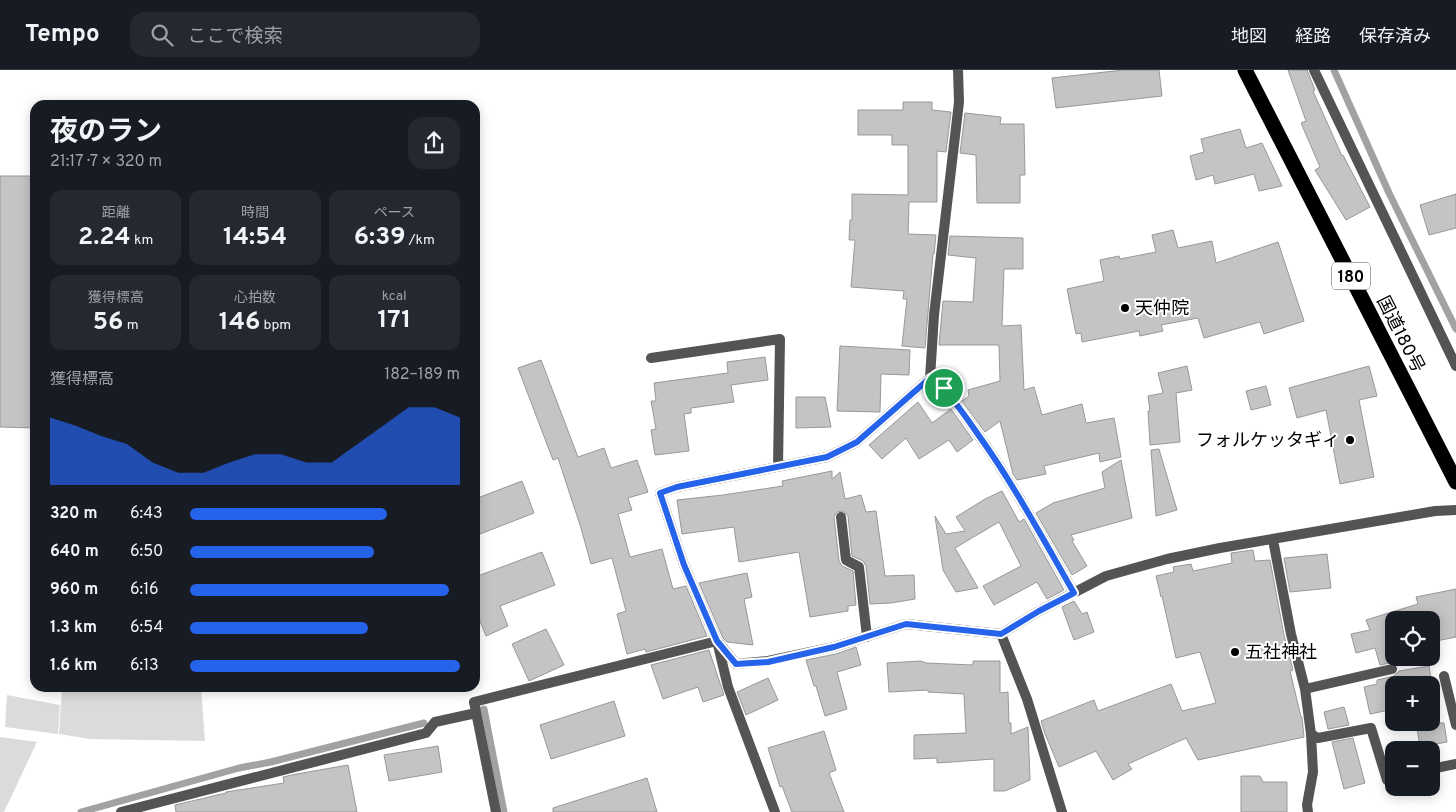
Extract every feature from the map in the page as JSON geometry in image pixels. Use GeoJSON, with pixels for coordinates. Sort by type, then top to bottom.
{"type":"FeatureCollection","features":[{"type":"Feature","properties":{"kind":"highway","name":"国道180号"},"geometry":{"type":"LineString","coordinates":[[1245,70],[1456,482]]}},
{"type":"Feature","properties":{"kind":"street"},"geometry":{"type":"LineString","coordinates":[[775,812],[728,687],[717,641],[684,565],[660,493],[677,487],[827,457],[857,442],[930,378],[934,315],[959,102],[958,70]]}},
{"type":"Feature","properties":{"kind":"street"},"geometry":{"type":"LineString","coordinates":[[1314,70],[1456,366]]}},
{"type":"Feature","properties":{"kind":"street"},"geometry":{"type":"LineString","coordinates":[[651,358],[780,339],[778,467]]}},
{"type":"Feature","properties":{"kind":"street"},"geometry":{"type":"LineString","coordinates":[[930,378],[944,388],[994,456],[1074,593]]}},
{"type":"Feature","properties":{"kind":"street"},"geometry":{"type":"LineString","coordinates":[[717,641],[736,664],[768,662],[834,647],[906,624],[1001,634],[1039,611],[1106,576],[1167,559],[1435,511],[1456,510]]}},
{"type":"Feature","properties":{"kind":"street"},"geometry":{"type":"LineString","coordinates":[[841,517],[846,560],[859,567],[867,637]]}},
{"type":"Feature","properties":{"kind":"street"},"geometry":{"type":"LineString","coordinates":[[1273,540],[1291,634],[1305,688],[1311,734],[1313,772],[1307,805],[1308,812]]}},
{"type":"Feature","properties":{"kind":"street"},"geometry":{"type":"LineString","coordinates":[[1001,634],[1027,699],[1062,812]]}},
{"type":"Feature","properties":{"kind":"street"},"geometry":{"type":"LineString","coordinates":[[496,812],[474,702],[717,641]]}},
{"type":"Feature","properties":{"kind":"street"},"geometry":{"type":"LineString","coordinates":[[1305,688],[1392,669]]}},
{"type":"Feature","properties":{"kind":"street"},"geometry":{"type":"LineString","coordinates":[[1444,676],[1456,725]]}},
{"type":"Feature","properties":{"kind":"street"},"geometry":{"type":"LineString","coordinates":[[121,812],[426,733],[435,722],[476,713]]}},
{"type":"Feature","properties":{"kind":"street"},"geometry":{"type":"LineString","coordinates":[[1311,734],[1318,738],[1371,728],[1385,774]]}},
{"type":"Feature","properties":{"kind":"street"},"geometry":{"type":"LineString","coordinates":[[1440,768],[1456,764]]}},
{"type":"Feature","properties":{"kind":"shaded area"},"geometry":{"type":"Polygon","coordinates":[[[62,692],[201,692],[205,741],[90,739],[59,734],[62,692]]]}},
{"type":"Feature","properties":{"kind":"shaded area"},"geometry":{"type":"Polygon","coordinates":[[[7,695],[60,705],[58,734],[5,727],[7,695]]]}},
{"type":"Feature","properties":{"kind":"shaded area"},"geometry":{"type":"Polygon","coordinates":[[[0,737],[37,742],[4,812],[0,812],[0,737]]]}},
{"type":"Feature","properties":{"kind":"building"},"geometry":{"type":"Polygon","coordinates":[[[1123,70],[1159,70],[1162,96],[1056,108],[1052,78],[1123,70]]]}},
{"type":"Feature","properties":{"kind":"building"},"geometry":{"type":"Polygon","coordinates":[[[1288,70],[1307,70],[1315,90],[1313,91],[1342,156],[1370,207],[1346,220],[1315,170],[1320,167],[1301,123],[1306,121],[1288,70]]]}},
{"type":"Feature","properties":{"kind":"building"},"geometry":{"type":"Polygon","coordinates":[[[903,102],[932,102],[932,110],[951,112],[946,152],[937,151],[937,202],[909,202],[908,234],[936,235],[925,348],[902,346],[907,299],[903,299],[904,291],[851,287],[855,240],[849,240],[850,220],[852,220],[852,194],[908,195],[908,145],[892,145],[892,135],[858,135],[858,110],[903,110],[903,102]]]}},
{"type":"Feature","properties":{"kind":"building"},"geometry":{"type":"Polygon","coordinates":[[[965,113],[1001,117],[1000,124],[1024,124],[1025,175],[1020,175],[1020,203],[977,203],[976,155],[960,153],[965,113]]]}},
{"type":"Feature","properties":{"kind":"building"},"geometry":{"type":"Polygon","coordinates":[[[1240,129],[1246,148],[1262,143],[1282,186],[1259,191],[1254,174],[1215,184],[1213,175],[1196,180],[1190,156],[1204,152],[1201,139],[1240,129]]]}},
{"type":"Feature","properties":{"kind":"building"},"geometry":{"type":"Polygon","coordinates":[[[0,176],[30,176],[30,428],[0,427],[0,176]]]}},
{"type":"Feature","properties":{"kind":"building"},"geometry":{"type":"Polygon","coordinates":[[[1456,194],[1456,228],[1429,235],[1420,205],[1456,194]]]}},
{"type":"Feature","properties":{"kind":"building"},"geometry":{"type":"Polygon","coordinates":[[[1173,230],[1178,248],[1212,241],[1216,263],[1278,242],[1304,321],[1264,334],[1260,322],[1204,338],[1198,318],[1161,325],[1163,331],[1140,336],[1139,331],[1082,342],[1081,333],[1076,334],[1067,289],[1104,281],[1100,260],[1119,256],[1120,259],[1156,252],[1152,235],[1173,230]]]}},
{"type":"Feature","properties":{"kind":"building"},"geometry":{"type":"Polygon","coordinates":[[[950,236],[1023,238],[1023,269],[1004,269],[1002,326],[1021,325],[1024,390],[1034,387],[1042,415],[1082,404],[1086,423],[1114,418],[1121,457],[1100,462],[1099,453],[1044,466],[1046,474],[1017,480],[1013,474],[1000,421],[985,432],[962,401],[969,396],[968,390],[1000,381],[999,345],[939,345],[943,301],[973,302],[976,258],[948,255],[950,236]]]}},
{"type":"Feature","properties":{"kind":"building"},"geometry":{"type":"Polygon","coordinates":[[[840,346],[910,350],[909,375],[881,374],[880,412],[837,411],[840,346]]]}},
{"type":"Feature","properties":{"kind":"building"},"geometry":{"type":"Polygon","coordinates":[[[765,357],[768,380],[731,385],[734,402],[691,408],[691,413],[684,414],[689,451],[655,455],[651,430],[656,429],[651,401],[656,401],[654,383],[728,373],[727,362],[765,357]]]}},
{"type":"Feature","properties":{"kind":"building"},"geometry":{"type":"Polygon","coordinates":[[[541,360],[578,457],[604,448],[611,468],[637,460],[648,492],[628,498],[632,510],[618,514],[630,557],[662,549],[673,589],[686,586],[707,636],[646,652],[645,649],[627,654],[617,614],[626,611],[612,558],[591,564],[558,458],[553,460],[518,368],[541,360]]]}},
{"type":"Feature","properties":{"kind":"building"},"geometry":{"type":"Polygon","coordinates":[[[1187,366],[1192,390],[1176,393],[1180,442],[1150,445],[1148,396],[1163,393],[1158,373],[1187,366]]]}},
{"type":"Feature","properties":{"kind":"building"},"geometry":{"type":"Polygon","coordinates":[[[1369,366],[1377,396],[1359,400],[1374,477],[1340,484],[1326,410],[1297,418],[1289,388],[1369,366]]]}},
{"type":"Feature","properties":{"kind":"building"},"geometry":{"type":"Polygon","coordinates":[[[1266,386],[1271,405],[1251,410],[1246,391],[1266,386]]]}},
{"type":"Feature","properties":{"kind":"building"},"geometry":{"type":"Polygon","coordinates":[[[796,397],[825,397],[831,427],[796,428],[796,397]]]}},
{"type":"Feature","properties":{"kind":"building"},"geometry":{"type":"Polygon","coordinates":[[[918,402],[932,423],[951,409],[973,440],[957,452],[949,440],[919,459],[906,438],[882,459],[869,445],[918,402]]]}},
{"type":"Feature","properties":{"kind":"building"},"geometry":{"type":"Polygon","coordinates":[[[1159,449],[1177,510],[1156,516],[1151,450],[1159,449]]]}},
{"type":"Feature","properties":{"kind":"building"},"geometry":{"type":"Polygon","coordinates":[[[1121,460],[1132,518],[1071,535],[1074,540],[1072,541],[1087,566],[1072,575],[1036,513],[1053,503],[1105,488],[1102,472],[1121,460]]]}},
{"type":"Feature","properties":{"kind":"building"},"geometry":{"type":"Polygon","coordinates":[[[832,471],[832,479],[840,472],[845,499],[861,495],[866,512],[876,511],[885,576],[914,575],[915,599],[870,604],[866,566],[863,561],[852,556],[848,516],[843,511],[837,512],[834,517],[839,561],[842,566],[853,571],[856,605],[848,606],[848,611],[810,617],[799,552],[739,562],[734,527],[682,534],[677,500],[783,486],[782,481],[832,471]]]}},
{"type":"Feature","properties":{"kind":"building"},"geometry":{"type":"Polygon","coordinates":[[[522,481],[534,513],[480,534],[480,497],[522,481]]]}},
{"type":"Feature","properties":{"kind":"building"},"geometry":{"type":"Polygon","coordinates":[[[1002,491],[1019,522],[1024,519],[1064,590],[1047,599],[1037,582],[994,605],[983,586],[1021,566],[999,522],[955,548],[978,588],[956,592],[943,570],[935,516],[946,534],[965,531],[956,517],[1002,491]]]}},
{"type":"Feature","properties":{"kind":"building"},"geometry":{"type":"Polygon","coordinates":[[[1253,550],[1255,561],[1270,560],[1284,635],[1293,670],[1290,671],[1302,717],[1304,737],[1198,760],[1186,738],[1128,764],[1132,769],[1113,780],[1096,751],[1059,767],[1041,721],[1094,700],[1098,711],[1171,684],[1182,711],[1216,703],[1200,652],[1176,658],[1156,576],[1174,572],[1173,567],[1191,564],[1193,571],[1232,563],[1231,553],[1253,550]]]}},
{"type":"Feature","properties":{"kind":"building"},"geometry":{"type":"Polygon","coordinates":[[[542,552],[555,585],[500,606],[508,626],[486,636],[480,621],[480,575],[542,552]]]}},
{"type":"Feature","properties":{"kind":"building"},"geometry":{"type":"Polygon","coordinates":[[[1327,554],[1331,588],[1290,592],[1284,558],[1327,554]]]}},
{"type":"Feature","properties":{"kind":"building"},"geometry":{"type":"Polygon","coordinates":[[[747,573],[752,597],[744,599],[753,645],[727,642],[723,638],[699,583],[747,573]]]}},
{"type":"Feature","properties":{"kind":"building"},"geometry":{"type":"Polygon","coordinates":[[[1456,589],[1456,637],[1440,640],[1440,611],[1395,611],[1418,604],[1416,597],[1456,589]]]}},
{"type":"Feature","properties":{"kind":"building"},"geometry":{"type":"Polygon","coordinates":[[[1074,601],[1082,614],[1087,612],[1094,632],[1074,640],[1062,607],[1074,601]]]}},
{"type":"Feature","properties":{"kind":"building"},"geometry":{"type":"Polygon","coordinates":[[[1385,614],[1385,664],[1380,665],[1375,648],[1356,653],[1351,634],[1370,630],[1366,620],[1385,614]]]}},
{"type":"Feature","properties":{"kind":"building"},"geometry":{"type":"Polygon","coordinates":[[[546,629],[564,665],[529,681],[512,644],[546,629]]]}},
{"type":"Feature","properties":{"kind":"building"},"geometry":{"type":"Polygon","coordinates":[[[856,647],[861,665],[837,672],[847,709],[825,716],[806,660],[836,654],[856,647]]]}},
{"type":"Feature","properties":{"kind":"building"},"geometry":{"type":"Polygon","coordinates":[[[709,650],[724,695],[703,702],[698,687],[663,699],[651,665],[709,650]]]}},
{"type":"Feature","properties":{"kind":"building"},"geometry":{"type":"Polygon","coordinates":[[[921,661],[926,663],[973,665],[973,661],[1000,661],[1000,693],[1008,692],[1011,734],[1028,727],[1030,780],[1005,791],[994,791],[994,759],[937,763],[937,758],[914,759],[914,735],[966,733],[964,694],[928,692],[928,690],[889,692],[887,663],[921,661]]]}},
{"type":"Feature","properties":{"kind":"building"},"geometry":{"type":"Polygon","coordinates":[[[1429,666],[1431,676],[1394,676],[1399,671],[1429,666]]]}},
{"type":"Feature","properties":{"kind":"building"},"geometry":{"type":"Polygon","coordinates":[[[768,678],[778,700],[746,715],[737,692],[768,678]]]}},
{"type":"Feature","properties":{"kind":"building"},"geometry":{"type":"Polygon","coordinates":[[[1385,678],[1385,711],[1370,714],[1364,687],[1377,684],[1377,680],[1385,678]]]}},
{"type":"Feature","properties":{"kind":"building"},"geometry":{"type":"Polygon","coordinates":[[[614,701],[625,736],[551,759],[540,725],[614,701]]]}},
{"type":"Feature","properties":{"kind":"building"},"geometry":{"type":"Polygon","coordinates":[[[1344,707],[1349,725],[1328,729],[1324,712],[1344,707]]]}},
{"type":"Feature","properties":{"kind":"building"},"geometry":{"type":"Polygon","coordinates":[[[1440,723],[1444,723],[1447,742],[1440,743],[1440,741],[1419,741],[1417,731],[1440,731],[1440,723]]]}},
{"type":"Feature","properties":{"kind":"building"},"geometry":{"type":"Polygon","coordinates":[[[824,731],[836,770],[829,773],[844,812],[792,812],[782,786],[780,787],[768,748],[824,731]]]}},
{"type":"Feature","properties":{"kind":"building"},"geometry":{"type":"Polygon","coordinates":[[[1353,738],[1365,783],[1344,789],[1332,742],[1353,738]]]}},
{"type":"Feature","properties":{"kind":"building"},"geometry":{"type":"Polygon","coordinates":[[[438,746],[442,772],[389,781],[384,755],[438,746]]]}},
{"type":"Feature","properties":{"kind":"building"},"geometry":{"type":"Polygon","coordinates":[[[348,765],[357,812],[176,812],[175,805],[226,792],[284,783],[283,777],[348,765]]]}},
{"type":"Feature","properties":{"kind":"building"},"geometry":{"type":"Polygon","coordinates":[[[1241,776],[1260,776],[1263,782],[1287,782],[1287,812],[1241,812],[1241,776]]]}},
{"type":"Feature","properties":{"kind":"building"},"geometry":{"type":"Polygon","coordinates":[[[647,778],[657,812],[553,812],[553,808],[647,778]]]}},
{"type":"Feature","properties":{"kind":"waterway"},"geometry":{"type":"LineString","coordinates":[[1334,70],[1389,193],[1456,329]]}},
{"type":"Feature","properties":{"kind":"waterway"},"geometry":{"type":"LineString","coordinates":[[479,711],[484,709],[504,812]]}},
{"type":"Feature","properties":{"kind":"waterway"},"geometry":{"type":"LineString","coordinates":[[81,812],[239,768],[271,762],[424,723]]}},
{"type":"Feature","properties":{"kind":"place","name":"天仲院"},"geometry":{"type":"Point","coordinates":[1125,308]}},
{"type":"Feature","properties":{"kind":"place","name":"フォルケッタギィ"},"geometry":{"type":"Point","coordinates":[1350,440]}},
{"type":"Feature","properties":{"kind":"place","name":"五社神社"},"geometry":{"type":"Point","coordinates":[1235,652]}},
{"type":"Feature","properties":{"kind":"route"},"geometry":{"type":"LineString","coordinates":[[930,378],[944,388],[994,456],[1074,593],[1001,634],[906,624],[834,647],[768,662],[736,664],[717,641],[684,565],[660,493],[677,487],[827,457],[857,442],[930,378]]}}]}
